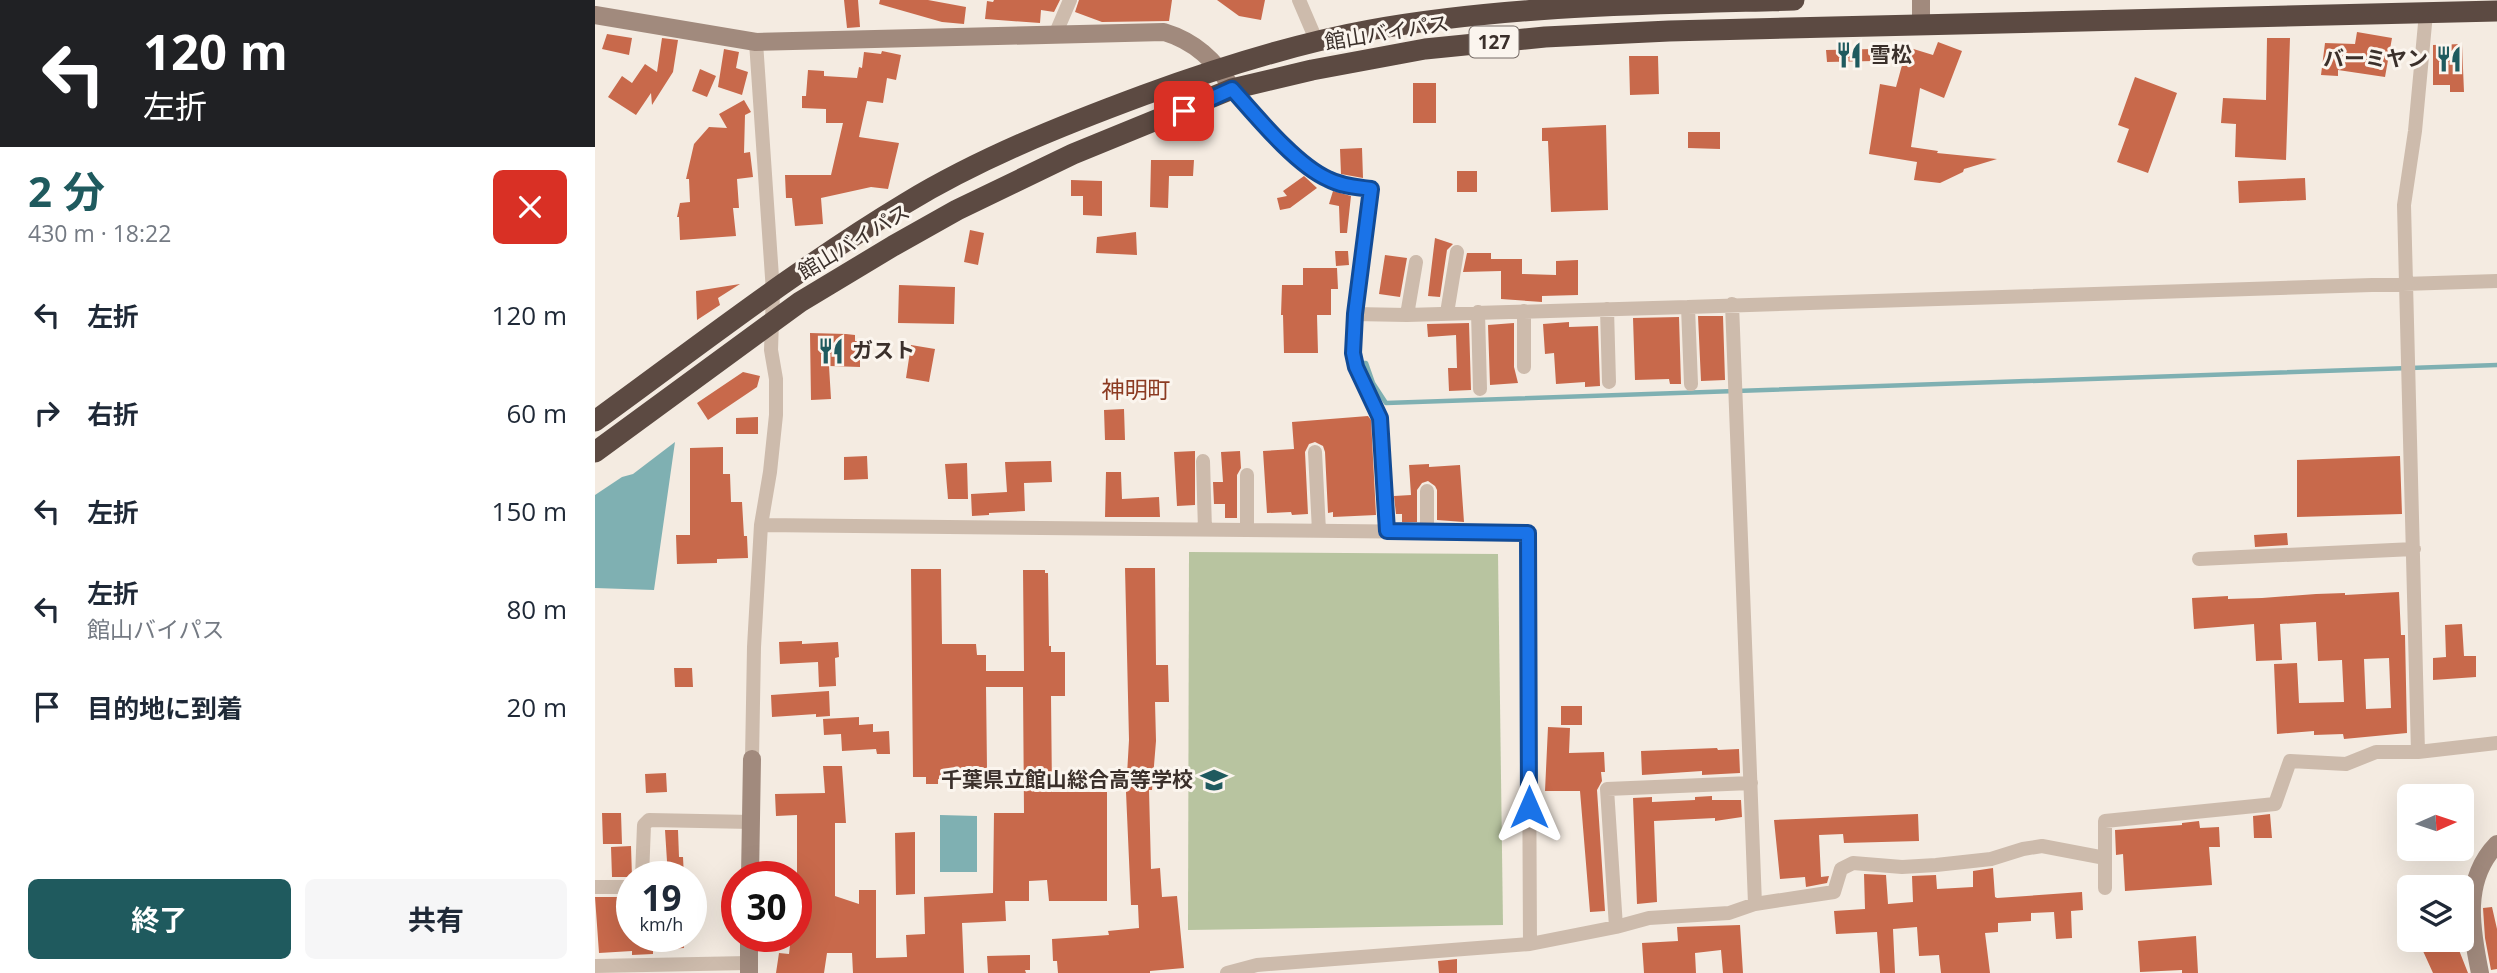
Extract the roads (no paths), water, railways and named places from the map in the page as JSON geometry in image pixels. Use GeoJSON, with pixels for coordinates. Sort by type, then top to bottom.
{"type":"FeatureCollection","features":[{"type":"Feature","properties":{"kind":"highway","name":"館山バイパス"},"geometry":{"type":"LineString","coordinates":[[595,421],[773,292],[908,202],[1064,124],[1220,68],[1370,30],[1425,22],[1551,10],[1667,3],[1794,0]]}},
{"type":"Feature","properties":{"kind":"highway","name":"館山バイパス"},"geometry":{"type":"LineString","coordinates":[[595,452],[800,302],[957,210],[1073,154],[1232,89],[1426,49],[1545,37],[1921,24],[2497,11]]}},
{"type":"Feature","properties":{"kind":"street"},"geometry":{"type":"LineString","coordinates":[[1055,36],[1070,0]]}},
{"type":"Feature","properties":{"kind":"street"},"geometry":{"type":"LineString","coordinates":[[1299,0],[1317,42]]}},
{"type":"Feature","properties":{"kind":"street"},"geometry":{"type":"LineString","coordinates":[[1921,0],[1921,24]]}},
{"type":"Feature","properties":{"kind":"street"},"geometry":{"type":"LineString","coordinates":[[2418,752],[2404,205],[2426,13]]}},
{"type":"Feature","properties":{"kind":"street"},"geometry":{"type":"LineString","coordinates":[[595,15],[756,41],[1164,32],[1183,37],[1220,68],[1232,89],[1307,165],[1328,179],[1371,189],[1355,314],[1354,360],[1380,418],[1387,531]]}},
{"type":"Feature","properties":{"kind":"street"},"geometry":{"type":"LineString","coordinates":[[751,861],[754,648],[761,526],[776,415],[776,379],[771,350],[773,292],[756,41]]}},
{"type":"Feature","properties":{"kind":"street"},"geometry":{"type":"LineString","coordinates":[[1447,313],[1457,252]]}},
{"type":"Feature","properties":{"kind":"street"},"geometry":{"type":"LineString","coordinates":[[1407,315],[1416,262]]}},
{"type":"Feature","properties":{"kind":"street"},"geometry":{"type":"LineString","coordinates":[[1355,314],[1688,307],[2497,281]]}},
{"type":"Feature","properties":{"kind":"street"},"geometry":{"type":"LineString","coordinates":[[1732,304],[1755,904]]}},
{"type":"Feature","properties":{"kind":"street"},"geometry":{"type":"LineString","coordinates":[[1688,307],[1691,384]]}},
{"type":"Feature","properties":{"kind":"street"},"geometry":{"type":"LineString","coordinates":[[1607,309],[1609,382]]}},
{"type":"Feature","properties":{"kind":"street"},"geometry":{"type":"LineString","coordinates":[[1524,311],[1524,367]]}},
{"type":"Feature","properties":{"kind":"street"},"geometry":{"type":"LineString","coordinates":[[1478,312],[1480,389]]}},
{"type":"Feature","properties":{"kind":"street"},"geometry":{"type":"LineString","coordinates":[[1315,452],[1319,531]]}},
{"type":"Feature","properties":{"kind":"street"},"geometry":{"type":"LineString","coordinates":[[1203,461],[1205,530]]}},
{"type":"Feature","properties":{"kind":"street"},"geometry":{"type":"LineString","coordinates":[[1247,475],[1247,530]]}},
{"type":"Feature","properties":{"kind":"street"},"geometry":{"type":"LineString","coordinates":[[1427,491],[1427,532]]}},
{"type":"Feature","properties":{"kind":"street"},"geometry":{"type":"LineString","coordinates":[[761,526],[1528,533],[1530,944]]}},
{"type":"Feature","properties":{"kind":"street"},"geometry":{"type":"LineString","coordinates":[[2199,559],[2414,549]]}},
{"type":"Feature","properties":{"kind":"street"},"geometry":{"type":"LineString","coordinates":[[2105,888],[2105,821],[2275,804],[2290,761],[2346,764],[2377,752],[2418,752],[2497,743]]}},
{"type":"Feature","properties":{"kind":"street"},"geometry":{"type":"LineString","coordinates":[[1616,928],[1607,789],[1751,783]]}},
{"type":"Feature","properties":{"kind":"street"},"geometry":{"type":"LineString","coordinates":[[643,861],[645,825],[649,820],[752,822]]}},
{"type":"Feature","properties":{"kind":"street"},"geometry":{"type":"LineString","coordinates":[[2480,973],[2471,928],[2471,898],[2478,872],[2497,844]]}},
{"type":"Feature","properties":{"kind":"street"},"geometry":{"type":"LineString","coordinates":[[1227,973],[1257,965],[1530,944],[1616,928],[1649,918],[1729,914],[1755,904],[1834,892],[1841,869],[1853,863],[1902,867],[1937,865],[1991,859],[2042,846],[2105,858]]}},
{"type":"Feature","properties":{"kind":"street"},"geometry":{"type":"LineString","coordinates":[[595,887],[616,887]]}},
{"type":"Feature","properties":{"kind":"street"},"geometry":{"type":"LineString","coordinates":[[595,966],[749,968]]}},
{"type":"Feature","properties":{"kind":"water"},"geometry":{"type":"Polygon","coordinates":[[[675,442],[654,590],[595,588],[595,495],[622,477],[633,474],[675,442]]]}},
{"type":"Feature","properties":{"kind":"water"},"geometry":{"type":"Polygon","coordinates":[[[940,815],[977,816],[977,872],[940,872],[940,815]]]}},
{"type":"Feature","properties":{"kind":"waterway"},"geometry":{"type":"LineString","coordinates":[[1361,363],[1366,363],[1373,383],[1386,403],[2497,365]]}},
{"type":"Feature","properties":{"kind":"place","name":"雪松"},"geometry":{"type":"Point","coordinates":[1849,55]}},
{"type":"Feature","properties":{"kind":"place","name":"バーミヤン"},"geometry":{"type":"Point","coordinates":[2449,59]}},
{"type":"Feature","properties":{"kind":"place","name":"ガスト"},"geometry":{"type":"Point","coordinates":[831,351]}},
{"type":"Feature","properties":{"kind":"place","name":"千葉県立館山総合高等学校"},"geometry":{"type":"Point","coordinates":[1214,780]}},
{"type":"Feature","properties":{"kind":"district","name":"神明町"},"geometry":{"type":"Point","coordinates":[1136,390]}}]}
